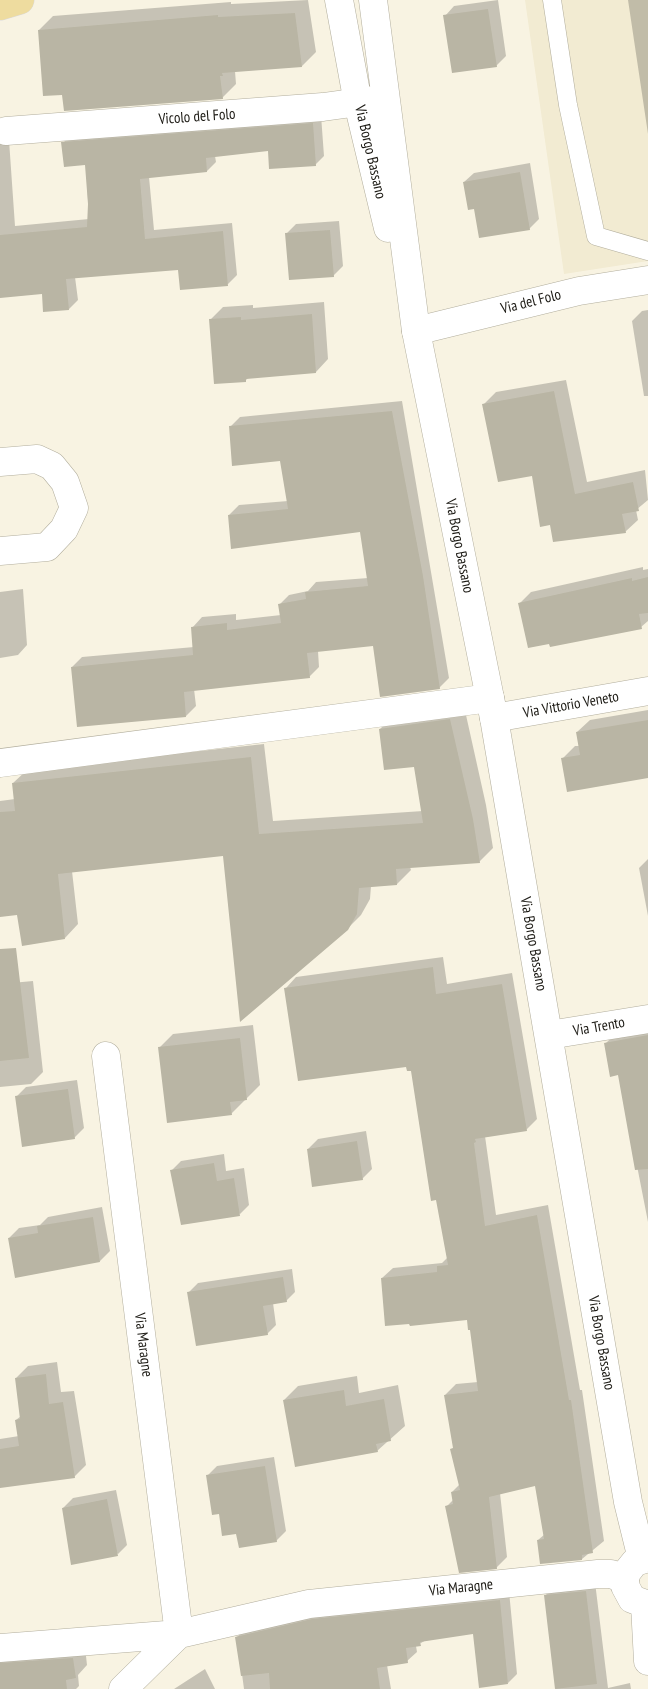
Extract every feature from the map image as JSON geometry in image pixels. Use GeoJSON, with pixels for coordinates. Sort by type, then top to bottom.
{"type":"FeatureCollection","features":[{"type":"Feature","properties":{"kind":"highway"},"geometry":{"type":"LineString","coordinates":[[0,6],[20,0]]}},
{"type":"Feature","properties":{"kind":"street","name":"Via Borgo Bassano"},"geometry":{"type":"LineString","coordinates":[[338,0],[358,103],[400,276],[416,331]]}},
{"type":"Feature","properties":{"kind":"street","name":"Via Borgo Bassano"},"geometry":{"type":"LineString","coordinates":[[373,0],[416,331],[492,708],[628,1502],[645,1558]]}},
{"type":"Feature","properties":{"kind":"street","name":"Vicolo del Folo"},"geometry":{"type":"LineString","coordinates":[[6,131],[358,103],[387,98]]}},
{"type":"Feature","properties":{"kind":"street","name":"Via del Folo"},"geometry":{"type":"LineString","coordinates":[[416,331],[579,291],[648,280]]}},
{"type":"Feature","properties":{"kind":"street"},"geometry":{"type":"LineString","coordinates":[[0,462],[37,459],[52,466],[65,482],[74,508],[64,529],[47,547],[0,551]]}},
{"type":"Feature","properties":{"kind":"street","name":"Via Vittorio Veneto"},"geometry":{"type":"LineString","coordinates":[[0,763],[648,691]]}},
{"type":"Feature","properties":{"kind":"street","name":"Via Trento"},"geometry":{"type":"LineString","coordinates":[[549,1036],[648,1019]]}},
{"type":"Feature","properties":{"kind":"street","name":"Via Maragne"},"geometry":{"type":"LineString","coordinates":[[106,1056],[179,1634]]}},
{"type":"Feature","properties":{"kind":"street"},"geometry":{"type":"LineString","coordinates":[[645,1558],[630,1566],[625,1579],[625,1586],[632,1599],[647,1605],[648,1661]]}},
{"type":"Feature","properties":{"kind":"street","name":"Via Maragne"},"geometry":{"type":"LineString","coordinates":[[0,1648],[179,1634],[309,1604],[598,1574],[611,1574],[625,1579]]}},
{"type":"Feature","properties":{"kind":"street"},"geometry":{"type":"LineString","coordinates":[[123,1689],[179,1634]]}},
{"type":"Feature","properties":{"kind":"lane"},"geometry":{"type":"LineString","coordinates":[[552,0],[568,106],[596,236],[648,252]]}},
{"type":"Feature","properties":{"kind":"shaded area"},"geometry":{"type":"Polygon","coordinates":[[[525,0],[648,0],[648,261],[564,274],[525,0]]]}},
{"type":"Feature","properties":{"kind":"building"},"geometry":{"type":"Polygon","coordinates":[[[488,9],[497,67],[452,73],[443,15],[488,9]]]}},
{"type":"Feature","properties":{"kind":"building"},"geometry":{"type":"Polygon","coordinates":[[[295,13],[302,67],[222,73],[223,76],[220,76],[223,99],[64,111],[62,95],[43,96],[38,30],[218,15],[218,17],[295,13]]]}},
{"type":"Feature","properties":{"kind":"building"},"geometry":{"type":"Polygon","coordinates":[[[313,123],[316,166],[269,169],[268,151],[206,158],[207,172],[140,179],[145,239],[223,231],[228,286],[180,290],[178,270],[66,279],[69,310],[43,312],[42,294],[0,298],[0,235],[87,227],[88,204],[85,165],[64,167],[61,142],[313,123]]]}},
{"type":"Feature","properties":{"kind":"building"},"geometry":{"type":"Polygon","coordinates":[[[520,172],[530,230],[479,238],[474,209],[468,210],[463,182],[520,172]]]}},
{"type":"Feature","properties":{"kind":"building"},"geometry":{"type":"Polygon","coordinates":[[[330,230],[334,277],[289,280],[285,233],[330,230]]]}},
{"type":"Feature","properties":{"kind":"building"},"geometry":{"type":"Polygon","coordinates":[[[312,314],[316,373],[246,379],[246,382],[214,384],[209,319],[241,317],[241,320],[312,314]]]}},
{"type":"Feature","properties":{"kind":"building"},"geometry":{"type":"Polygon","coordinates":[[[554,391],[575,494],[633,482],[639,511],[622,514],[626,533],[553,542],[550,525],[540,527],[532,476],[498,482],[482,404],[554,391]]]}},
{"type":"Feature","properties":{"kind":"building"},"geometry":{"type":"Polygon","coordinates":[[[392,411],[423,576],[440,689],[380,697],[373,646],[307,653],[310,678],[184,692],[186,717],[77,727],[71,667],[193,655],[191,627],[227,623],[227,630],[281,623],[278,604],[306,599],[305,592],[368,586],[360,532],[231,549],[228,515],[288,509],[280,461],[232,466],[229,426],[392,411]]]}},
{"type":"Feature","properties":{"kind":"building"},"geometry":{"type":"Polygon","coordinates":[[[648,577],[648,613],[639,614],[642,629],[550,647],[549,644],[528,648],[518,603],[632,578],[632,581],[648,577]]]}},
{"type":"Feature","properties":{"kind":"building"},"geometry":{"type":"Polygon","coordinates":[[[450,719],[473,819],[480,863],[396,869],[397,885],[359,888],[357,914],[348,930],[240,1022],[223,856],[58,874],[65,939],[22,946],[17,915],[0,917],[0,812],[15,811],[12,783],[251,757],[259,834],[423,823],[414,767],[384,770],[379,729],[450,719]]]}},
{"type":"Feature","properties":{"kind":"building"},"geometry":{"type":"Polygon","coordinates":[[[648,720],[648,778],[567,792],[561,758],[580,755],[576,732],[648,720]]]}},
{"type":"Feature","properties":{"kind":"building"},"geometry":{"type":"Polygon","coordinates":[[[16,948],[29,1058],[0,1061],[0,949],[16,948]]]}},
{"type":"Feature","properties":{"kind":"building"},"geometry":{"type":"Polygon","coordinates":[[[433,967],[436,994],[502,984],[527,1131],[475,1139],[485,1226],[537,1215],[569,1400],[571,1400],[593,1553],[582,1555],[582,1560],[540,1564],[537,1540],[544,1539],[535,1486],[489,1497],[497,1569],[459,1573],[445,1506],[453,1504],[451,1492],[460,1490],[450,1449],[453,1448],[444,1395],[478,1391],[470,1330],[468,1330],[467,1320],[410,1326],[409,1324],[385,1326],[381,1278],[437,1272],[437,1266],[448,1265],[436,1200],[431,1201],[411,1071],[407,1071],[406,1067],[298,1081],[284,988],[433,967]]]}},
{"type":"Feature","properties":{"kind":"building"},"geometry":{"type":"Polygon","coordinates":[[[648,1035],[648,1169],[635,1170],[618,1075],[610,1077],[604,1043],[648,1035]]]}},
{"type":"Feature","properties":{"kind":"building"},"geometry":{"type":"Polygon","coordinates":[[[240,1038],[247,1100],[230,1102],[232,1115],[167,1123],[158,1047],[240,1038]]]}},
{"type":"Feature","properties":{"kind":"building"},"geometry":{"type":"Polygon","coordinates":[[[68,1089],[75,1139],[22,1147],[15,1096],[68,1089]]]}},
{"type":"Feature","properties":{"kind":"building"},"geometry":{"type":"Polygon","coordinates":[[[357,1141],[363,1180],[312,1187],[307,1149],[357,1141]]]}},
{"type":"Feature","properties":{"kind":"building"},"geometry":{"type":"Polygon","coordinates":[[[214,1163],[217,1181],[234,1178],[240,1216],[181,1225],[170,1170],[214,1163]]]}},
{"type":"Feature","properties":{"kind":"building"},"geometry":{"type":"Polygon","coordinates":[[[93,1217],[100,1262],[15,1278],[8,1238],[38,1233],[37,1226],[93,1217]]]}},
{"type":"Feature","properties":{"kind":"building"},"geometry":{"type":"Polygon","coordinates":[[[283,1277],[287,1302],[263,1306],[268,1335],[196,1346],[187,1292],[283,1277]]]}},
{"type":"Feature","properties":{"kind":"building"},"geometry":{"type":"Polygon","coordinates":[[[46,1374],[49,1404],[63,1402],[75,1478],[0,1488],[0,1449],[19,1446],[15,1420],[20,1419],[15,1378],[46,1374]]]}},
{"type":"Feature","properties":{"kind":"building"},"geometry":{"type":"Polygon","coordinates":[[[344,1390],[346,1406],[384,1399],[391,1441],[376,1444],[378,1452],[295,1467],[283,1400],[344,1390]]]}},
{"type":"Feature","properties":{"kind":"building"},"geometry":{"type":"Polygon","coordinates":[[[265,1466],[277,1542],[239,1548],[236,1534],[222,1536],[219,1514],[212,1515],[206,1475],[265,1466]]]}},
{"type":"Feature","properties":{"kind":"building"},"geometry":{"type":"Polygon","coordinates":[[[107,1499],[118,1556],[71,1565],[62,1508],[107,1499]]]}},
{"type":"Feature","properties":{"kind":"building"},"geometry":{"type":"Polygon","coordinates":[[[586,1591],[597,1684],[555,1689],[544,1595],[586,1591]]]}},
{"type":"Feature","properties":{"kind":"building"},"geometry":{"type":"Polygon","coordinates":[[[500,1600],[508,1684],[479,1688],[473,1634],[420,1642],[421,1646],[406,1648],[408,1663],[377,1668],[380,1689],[270,1689],[269,1673],[241,1676],[235,1637],[312,1619],[500,1600]]]}},
{"type":"Feature","properties":{"kind":"building"},"geometry":{"type":"Polygon","coordinates":[[[73,1658],[76,1678],[66,1680],[67,1689],[0,1689],[0,1663],[73,1658]]]}}]}
